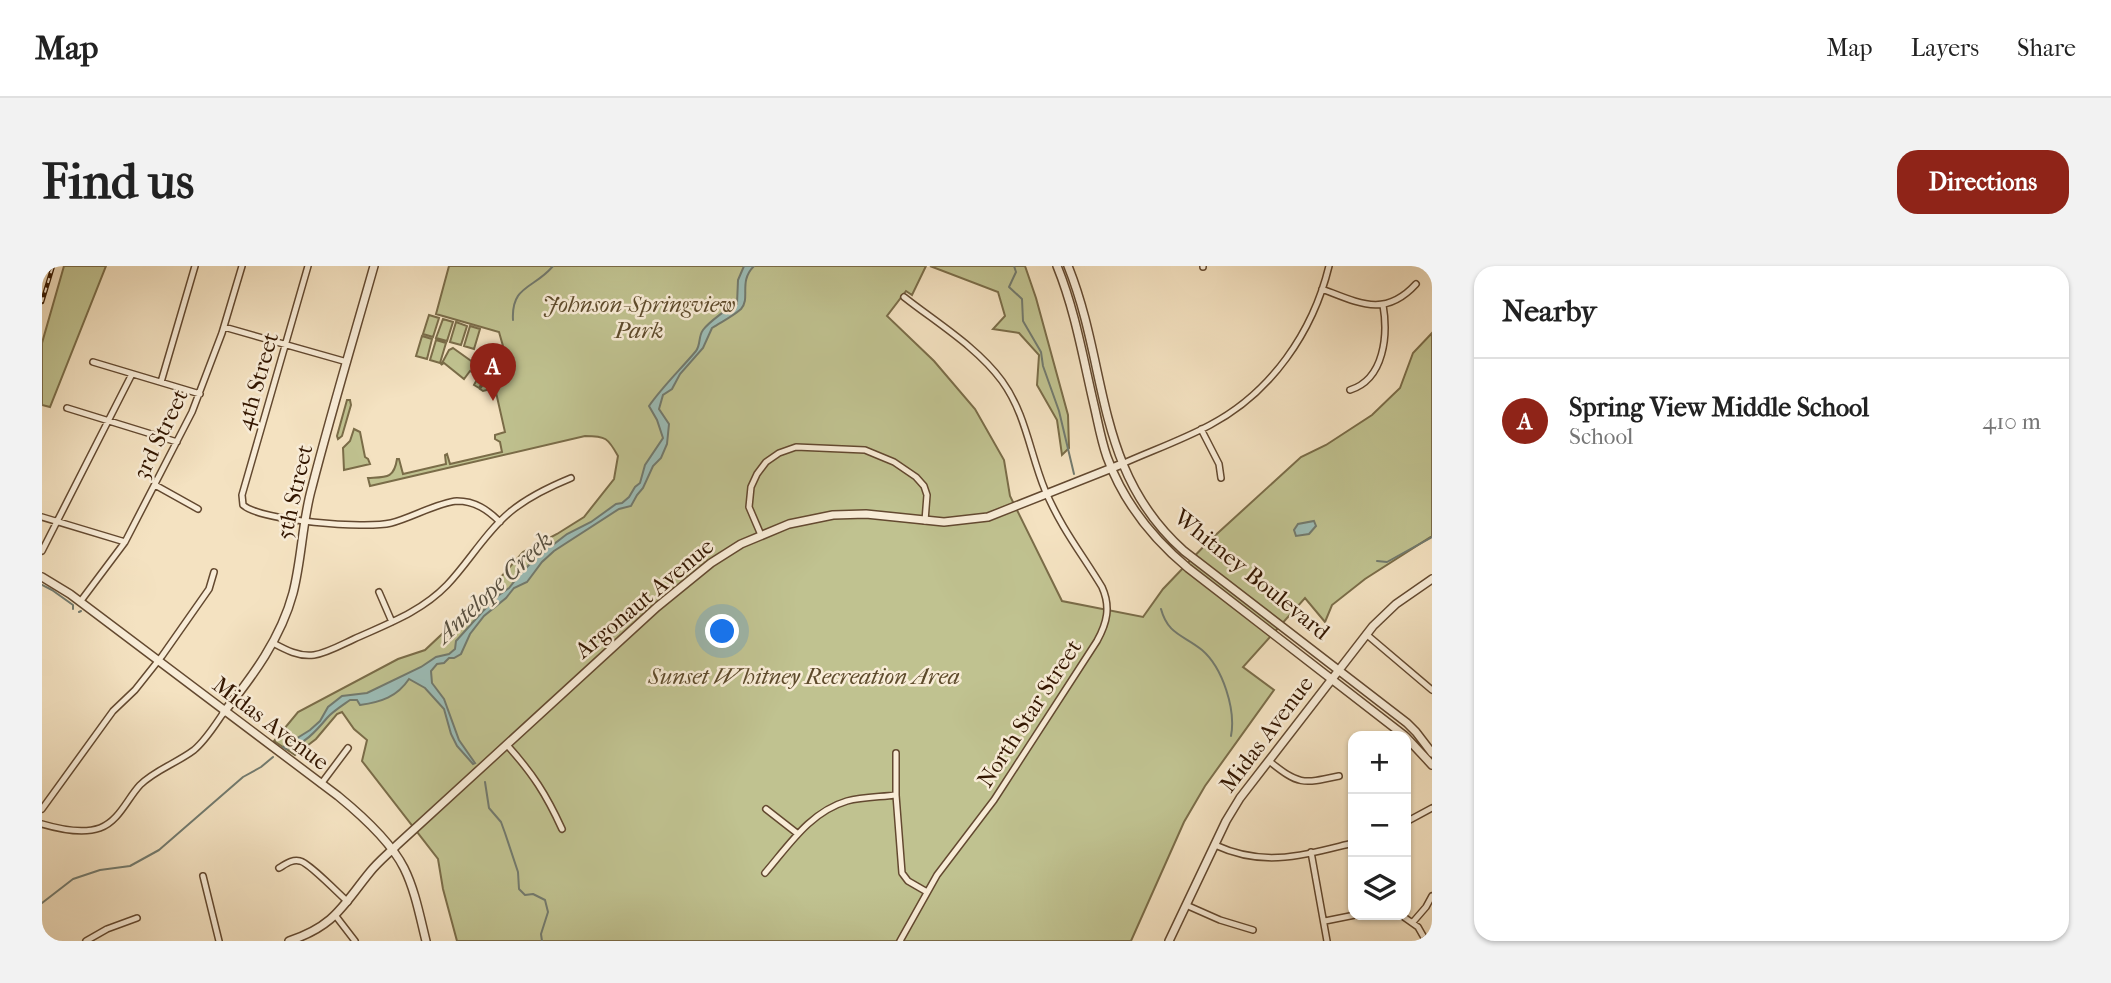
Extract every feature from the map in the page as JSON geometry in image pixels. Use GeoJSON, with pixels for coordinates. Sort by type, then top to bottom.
{"type":"FeatureCollection","features":[{"type":"Feature","properties":{"kind":"street"},"geometry":{"type":"LineString","coordinates":[[161,382],[195,266]]}},
{"type":"Feature","properties":{"kind":"street","name":"3rd Street"},"geometry":{"type":"LineString","coordinates":[[80,602],[125,542],[177,442],[200,394],[242,266]]}},
{"type":"Feature","properties":{"kind":"street","name":"4th Street"},"geometry":{"type":"LineString","coordinates":[[304,520],[252,511],[243,505],[242,495],[308,266]]}},
{"type":"Feature","properties":{"kind":"street","name":"5th Street"},"geometry":{"type":"LineString","coordinates":[[224,712],[264,659],[293,593],[312,484],[374,266]]}},
{"type":"Feature","properties":{"kind":"street","name":"Whitney Boulevard"},"geometry":{"type":"LineString","coordinates":[[1057,266],[1073,313],[1100,433],[1112,468],[1140,519],[1188,568],[1400,731]]}},
{"type":"Feature","properties":{"kind":"street","name":"Whitney Boulevard"},"geometry":{"type":"LineString","coordinates":[[1068,266],[1084,311],[1114,443],[1141,500],[1157,522],[1175,542],[1407,723],[1432,753]]}},
{"type":"Feature","properties":{"kind":"street"},"geometry":{"type":"LineString","coordinates":[[1122,464],[1201,429],[1241,404],[1278,369],[1302,334],[1329,266]]}},
{"type":"Feature","properties":{"kind":"street"},"geometry":{"type":"LineString","coordinates":[[1322,289],[1365,304],[1383,305],[1403,297],[1416,284]]}},
{"type":"Feature","properties":{"kind":"street","name":"North Star Street"},"geometry":{"type":"LineString","coordinates":[[900,941],[946,862],[994,800],[1097,641],[1107,618],[1107,602],[1102,587],[1066,534],[1047,494],[1026,427],[1003,383],[979,356],[904,297]]}},
{"type":"Feature","properties":{"kind":"street"},"geometry":{"type":"LineString","coordinates":[[1350,390],[1366,380],[1380,357],[1386,332],[1383,305]]}},
{"type":"Feature","properties":{"kind":"street"},"geometry":{"type":"LineString","coordinates":[[224,327],[347,362]]}},
{"type":"Feature","properties":{"kind":"street"},"geometry":{"type":"LineString","coordinates":[[93,362],[200,394]]}},
{"type":"Feature","properties":{"kind":"street"},"geometry":{"type":"LineString","coordinates":[[42,551],[132,374]]}},
{"type":"Feature","properties":{"kind":"street"},"geometry":{"type":"LineString","coordinates":[[67,408],[177,442]]}},
{"type":"Feature","properties":{"kind":"street"},"geometry":{"type":"LineString","coordinates":[[1201,429],[1219,464],[1221,478]]}},
{"type":"Feature","properties":{"kind":"street"},"geometry":{"type":"LineString","coordinates":[[761,535],[750,507],[751,487],[766,462],[779,453],[796,447],[864,450],[894,462],[916,477],[925,488],[928,499],[925,521]]}},
{"type":"Feature","properties":{"kind":"street","name":"Argonaut Avenue"},"geometry":{"type":"LineString","coordinates":[[289,941],[314,930],[335,915],[391,850],[671,595],[726,553],[789,524],[833,515],[866,514],[954,522],[988,517],[1122,464]]}},
{"type":"Feature","properties":{"kind":"street"},"geometry":{"type":"LineString","coordinates":[[273,643],[297,654],[313,655],[330,650],[417,609],[439,593],[500,522],[531,497],[571,478]]}},
{"type":"Feature","properties":{"kind":"street"},"geometry":{"type":"LineString","coordinates":[[155,485],[198,509]]}},
{"type":"Feature","properties":{"kind":"street"},"geometry":{"type":"LineString","coordinates":[[304,520],[339,525],[379,525],[459,501],[478,505],[500,522]]}},
{"type":"Feature","properties":{"kind":"street"},"geometry":{"type":"LineString","coordinates":[[42,517],[125,542]]}},
{"type":"Feature","properties":{"kind":"street"},"geometry":{"type":"LineString","coordinates":[[42,809],[113,711],[158,662],[209,589],[214,572]]}},
{"type":"Feature","properties":{"kind":"street","name":"Midas Avenue"},"geometry":{"type":"LineString","coordinates":[[42,577],[80,602],[362,818],[401,863],[426,941]]}},
{"type":"Feature","properties":{"kind":"street","name":"Midas Avenue"},"geometry":{"type":"LineString","coordinates":[[1169,941],[1235,806],[1366,634],[1396,604],[1432,579]]}},
{"type":"Feature","properties":{"kind":"street"},"geometry":{"type":"LineString","coordinates":[[379,592],[392,622]]}},
{"type":"Feature","properties":{"kind":"street"},"geometry":{"type":"LineString","coordinates":[[1366,634],[1432,690]]}},
{"type":"Feature","properties":{"kind":"street"},"geometry":{"type":"LineString","coordinates":[[42,824],[80,830],[109,824],[145,781],[202,742],[224,712]]}},
{"type":"Feature","properties":{"kind":"street","name":"Whitney Boulevard"},"geometry":{"type":"LineString","coordinates":[[1411,742],[1432,765]]}},
{"type":"Feature","properties":{"kind":"street"},"geometry":{"type":"LineString","coordinates":[[507,745],[534,776],[562,829]]}},
{"type":"Feature","properties":{"kind":"street"},"geometry":{"type":"LineString","coordinates":[[321,784],[348,748]]}},
{"type":"Feature","properties":{"kind":"street"},"geometry":{"type":"LineString","coordinates":[[896,753],[902,873],[912,885],[928,892]]}},
{"type":"Feature","properties":{"kind":"street"},"geometry":{"type":"LineString","coordinates":[[1269,761],[1298,781],[1339,776]]}},
{"type":"Feature","properties":{"kind":"street"},"geometry":{"type":"LineString","coordinates":[[765,873],[814,817],[836,805],[860,798],[896,795]]}},
{"type":"Feature","properties":{"kind":"street"},"geometry":{"type":"LineString","coordinates":[[1411,819],[1432,808]]}},
{"type":"Feature","properties":{"kind":"street"},"geometry":{"type":"LineString","coordinates":[[766,809],[798,834]]}},
{"type":"Feature","properties":{"kind":"street"},"geometry":{"type":"LineString","coordinates":[[1215,845],[1257,859],[1287,857],[1348,844]]}},
{"type":"Feature","properties":{"kind":"street"},"geometry":{"type":"LineString","coordinates":[[1311,852],[1327,941]]}},
{"type":"Feature","properties":{"kind":"street"},"geometry":{"type":"LineString","coordinates":[[279,868],[289,862],[302,861],[309,864],[348,902]]}},
{"type":"Feature","properties":{"kind":"street"},"geometry":{"type":"LineString","coordinates":[[203,876],[219,941]]}},
{"type":"Feature","properties":{"kind":"street"},"geometry":{"type":"LineString","coordinates":[[1413,922],[1432,896]]}},
{"type":"Feature","properties":{"kind":"street"},"geometry":{"type":"LineString","coordinates":[[1186,905],[1220,920],[1253,929]]}},
{"type":"Feature","properties":{"kind":"street"},"geometry":{"type":"LineString","coordinates":[[335,915],[355,941]]}},
{"type":"Feature","properties":{"kind":"street"},"geometry":{"type":"LineString","coordinates":[[1325,921],[1348,916]]}},
{"type":"Feature","properties":{"kind":"street"},"geometry":{"type":"LineString","coordinates":[[86,941],[107,929],[137,918]]}},
{"type":"Feature","properties":{"kind":"street"},"geometry":{"type":"LineString","coordinates":[[1410,920],[1423,933],[1426,941]]}},
{"type":"Feature","properties":{"kind":"green space"},"geometry":{"type":"Polygon","coordinates":[[[64,266],[106,266],[50,407],[42,405],[42,343],[64,266]]]}},
{"type":"Feature","properties":{"kind":"green space","name":"Sunset Whitney Recreation Area"},"geometry":{"type":"Polygon","coordinates":[[[449,266],[926,266],[912,295],[906,291],[887,316],[934,361],[975,409],[1004,460],[1010,496],[1062,601],[1143,617],[1163,589],[1208,542],[1301,457],[1326,445],[1372,415],[1400,388],[1413,353],[1432,333],[1432,536],[1365,579],[1332,605],[1325,622],[1305,598],[1243,667],[1274,690],[1205,786],[1184,822],[1131,941],[457,941],[438,859],[362,761],[367,740],[354,729],[342,712],[337,714],[316,739],[295,755],[274,741],[298,712],[398,659],[425,650],[492,587],[523,552],[584,517],[614,479],[618,456],[612,445],[606,439],[585,436],[370,486],[368,478],[388,476],[394,470],[397,459],[403,474],[446,464],[447,454],[450,464],[502,452],[500,442],[495,439],[495,435],[505,432],[495,388],[483,391],[480,389],[490,374],[494,374],[503,346],[499,332],[436,314],[449,266]]]}},
{"type":"Feature","properties":{"kind":"green space"},"geometry":{"type":"Polygon","coordinates":[[[930,266],[1025,266],[1068,415],[1069,448],[1062,455],[1057,420],[1037,385],[1039,355],[1019,333],[993,329],[1005,316],[998,292],[930,266]]]}},
{"type":"Feature","properties":{"kind":"green space"},"geometry":{"type":"Polygon","coordinates":[[[429,315],[439,318],[433,337],[423,334],[429,315]]]}},
{"type":"Feature","properties":{"kind":"green space"},"geometry":{"type":"Polygon","coordinates":[[[443,319],[453,322],[447,341],[436,338],[443,319]]]}},
{"type":"Feature","properties":{"kind":"green space"},"geometry":{"type":"Polygon","coordinates":[[[456,322],[467,326],[461,345],[450,342],[456,322]]]}},
{"type":"Feature","properties":{"kind":"green space"},"geometry":{"type":"Polygon","coordinates":[[[470,326],[480,329],[474,349],[464,346],[470,326]]]}},
{"type":"Feature","properties":{"kind":"green space"},"geometry":{"type":"Polygon","coordinates":[[[422,336],[432,339],[427,359],[416,356],[422,336]]]}},
{"type":"Feature","properties":{"kind":"green space"},"geometry":{"type":"Polygon","coordinates":[[[436,340],[446,343],[440,363],[430,360],[436,340]]]}},
{"type":"Feature","properties":{"kind":"green space"},"geometry":{"type":"Polygon","coordinates":[[[453,348],[488,373],[479,388],[474,385],[479,376],[470,371],[464,379],[444,363],[441,365],[449,350],[453,348]]]}},
{"type":"Feature","properties":{"kind":"green space"},"geometry":{"type":"Polygon","coordinates":[[[347,400],[350,400],[351,405],[342,436],[338,439],[337,436],[347,400]]]}},
{"type":"Feature","properties":{"kind":"green space"},"geometry":{"type":"Polygon","coordinates":[[[354,429],[360,432],[365,457],[370,464],[344,470],[343,448],[350,441],[354,429]]]}},
{"type":"Feature","properties":{"kind":"water"},"geometry":{"type":"Polygon","coordinates":[[[744,266],[754,266],[745,284],[744,305],[738,312],[712,328],[703,348],[680,374],[672,389],[663,395],[659,409],[669,424],[667,444],[631,506],[619,509],[554,551],[527,582],[514,588],[484,616],[470,634],[461,654],[437,664],[431,671],[432,683],[444,699],[459,740],[475,763],[473,764],[457,746],[444,709],[425,688],[409,679],[394,694],[382,700],[360,705],[357,700],[350,700],[332,713],[304,741],[286,749],[283,747],[310,730],[320,721],[328,707],[342,696],[367,693],[436,657],[449,654],[455,649],[456,641],[483,611],[509,588],[536,558],[539,547],[554,544],[629,497],[640,483],[645,465],[663,438],[649,406],[696,351],[701,333],[706,327],[724,311],[737,304],[738,280],[744,266]]]}},
{"type":"Feature","properties":{"kind":"water"},"geometry":{"type":"Polygon","coordinates":[[[1314,521],[1316,526],[1309,534],[1296,536],[1294,530],[1298,524],[1314,521]]]}},
{"type":"Feature","properties":{"kind":"waterway"},"geometry":{"type":"LineString","coordinates":[[513,320],[513,309],[520,294],[553,266]]}},
{"type":"Feature","properties":{"kind":"waterway"},"geometry":{"type":"LineString","coordinates":[[1014,266],[1016,272],[1009,287],[1022,299],[1023,321],[1041,352],[1074,474]]}},
{"type":"Feature","properties":{"kind":"waterway"},"geometry":{"type":"LineString","coordinates":[[1377,561],[1387,562],[1432,537]]}},
{"type":"Feature","properties":{"kind":"waterway"},"geometry":{"type":"LineString","coordinates":[[42,585],[73,605],[73,609]]}},
{"type":"Feature","properties":{"kind":"waterway"},"geometry":{"type":"LineString","coordinates":[[1161,609],[1172,629],[1202,650],[1216,667],[1230,702],[1231,736]]}},
{"type":"Feature","properties":{"kind":"waterway","name":"Antelope Creek"},"geometry":{"type":"LineString","coordinates":[[42,903],[73,879],[100,870],[130,866],[159,850],[243,777],[273,757]]}},
{"type":"Feature","properties":{"kind":"waterway"},"geometry":{"type":"LineString","coordinates":[[485,782],[489,808],[501,822],[518,872],[519,889],[525,895],[533,894],[545,900],[548,912],[541,934],[542,941]]}},
{"type":"Feature","properties":{"kind":"railway"},"geometry":{"type":"LineString","coordinates":[[42,302],[53,266]]}},
{"type":"Feature","properties":{"kind":"place","name":"Spring View Middle School"},"geometry":{"type":"Point","coordinates":[493,401]}},
{"type":"Feature","properties":{"kind":"park label","name":"Johnson-Springview Park"},"geometry":{"type":"Point","coordinates":[639,317]}}]}
